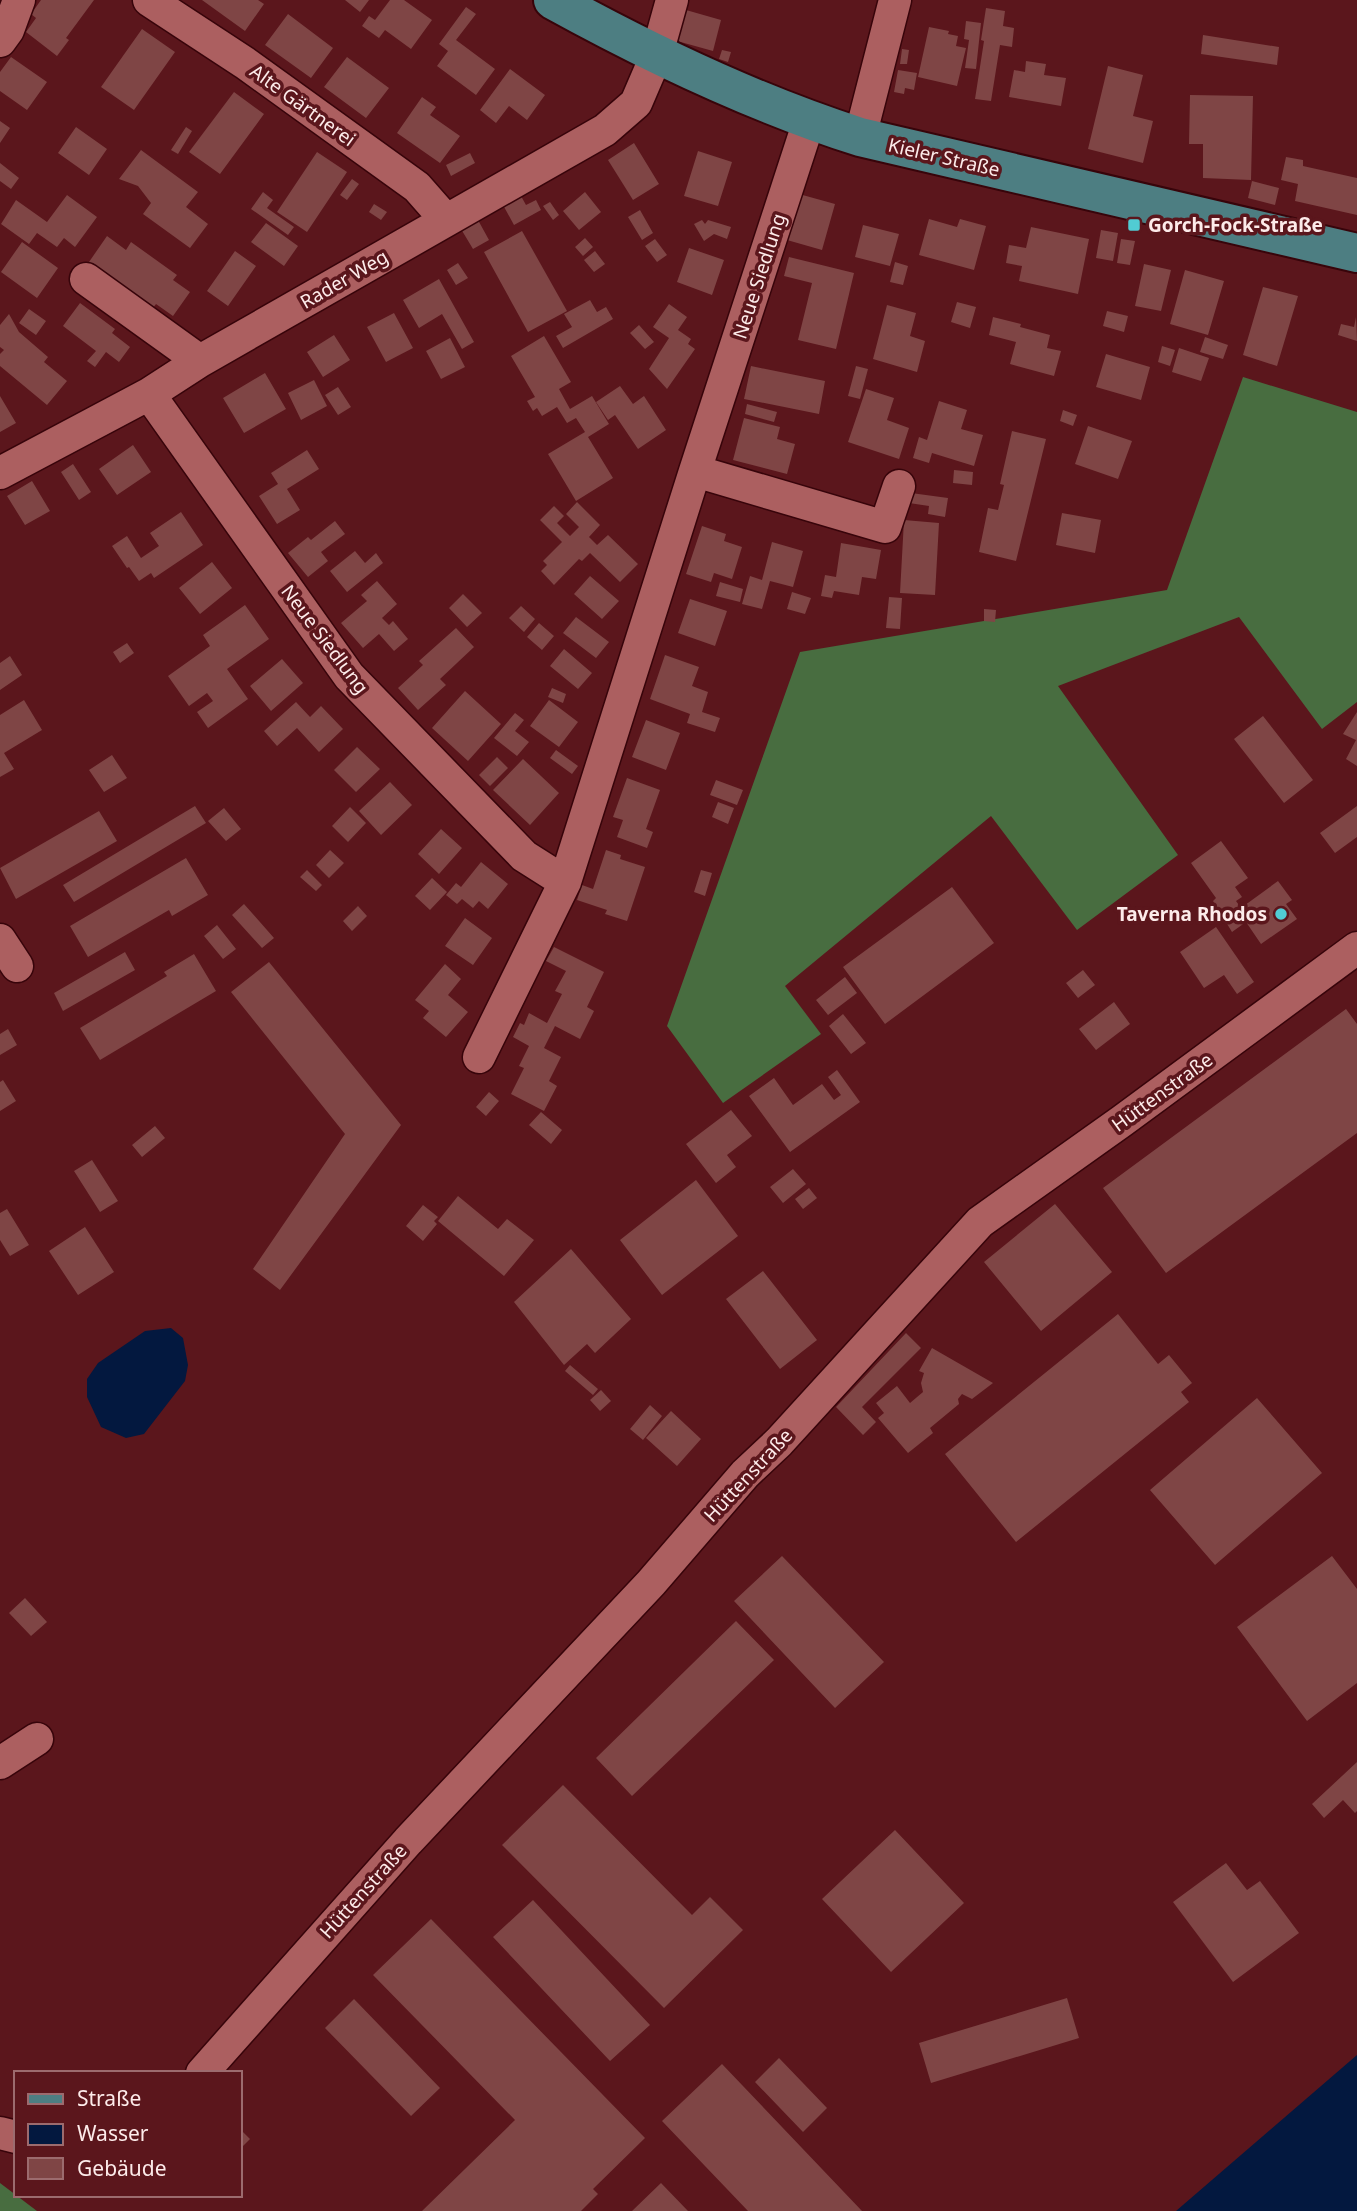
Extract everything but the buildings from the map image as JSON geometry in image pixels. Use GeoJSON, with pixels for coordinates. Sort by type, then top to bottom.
{"type":"FeatureCollection","features":[{"type":"Feature","properties":{"kind":"main road","name":"Kieler Straße"},"geometry":{"type":"LineString","coordinates":[[553,0],[657,54],[809,121],[860,137],[1357,253]]}},
{"type":"Feature","properties":{"kind":"street"},"geometry":{"type":"LineString","coordinates":[[0,41],[8,30],[19,0]]}},
{"type":"Feature","properties":{"kind":"street","name":"Alte Gärtnerei"},"geometry":{"type":"LineString","coordinates":[[149,0],[245,63],[418,187],[446,220]]}},
{"type":"Feature","properties":{"kind":"street","name":"Rader Weg"},"geometry":{"type":"LineString","coordinates":[[0,473],[149,394],[200,361],[605,130],[636,103],[657,54],[672,0]]}},
{"type":"Feature","properties":{"kind":"street"},"geometry":{"type":"LineString","coordinates":[[860,137],[895,0]]}},
{"type":"Feature","properties":{"kind":"street","name":"Neue Siedlung"},"geometry":{"type":"LineString","coordinates":[[479,1057],[565,882],[809,121]]}},
{"type":"Feature","properties":{"kind":"street"},"geometry":{"type":"LineString","coordinates":[[86,279],[200,361]]}},
{"type":"Feature","properties":{"kind":"street","name":"Neue Siedlung"},"geometry":{"type":"LineString","coordinates":[[149,394],[349,676],[524,856],[565,882]]}},
{"type":"Feature","properties":{"kind":"street"},"geometry":{"type":"LineString","coordinates":[[695,471],[885,527],[899,486]]}},
{"type":"Feature","properties":{"kind":"street"},"geometry":{"type":"LineString","coordinates":[[0,940],[17,966]]}},
{"type":"Feature","properties":{"kind":"street","name":"Hüttenstraße"},"geometry":{"type":"LineString","coordinates":[[204,2071],[408,1840],[545,1698],[651,1583],[745,1474],[779,1442],[980,1222],[1357,948]]}},
{"type":"Feature","properties":{"kind":"street"},"geometry":{"type":"LineString","coordinates":[[0,1763],[37,1739]]}},
{"type":"Feature","properties":{"kind":"green space"},"geometry":{"type":"Polygon","coordinates":[[[1243,377],[1357,412],[1357,702],[1322,729],[1239,617],[1058,686],[1178,855],[1077,930],[991,816],[785,986],[821,1034],[723,1103],[667,1026],[800,652],[1167,590],[1243,377]]]}},
{"type":"Feature","properties":{"kind":"green space"},"geometry":{"type":"Polygon","coordinates":[[[0,2183],[14,2194],[14,2197],[18,2197],[37,2211],[0,2211],[0,2183]]]}},
{"type":"Feature","properties":{"kind":"water"},"geometry":{"type":"Polygon","coordinates":[[[171,1328],[183,1338],[188,1365],[185,1381],[144,1434],[126,1438],[101,1427],[87,1397],[87,1379],[98,1363],[145,1331],[171,1328]]]}},
{"type":"Feature","properties":{"kind":"water"},"geometry":{"type":"Polygon","coordinates":[[[1357,2055],[1357,2211],[1176,2211],[1357,2055]]]}},
{"type":"Feature","properties":{"kind":"place","name":"Gorch-Fock-Straße"},"geometry":{"type":"Point","coordinates":[1134,225]}},
{"type":"Feature","properties":{"kind":"place","name":"Taverna Rhodos"},"geometry":{"type":"Point","coordinates":[1281,914]}}]}
